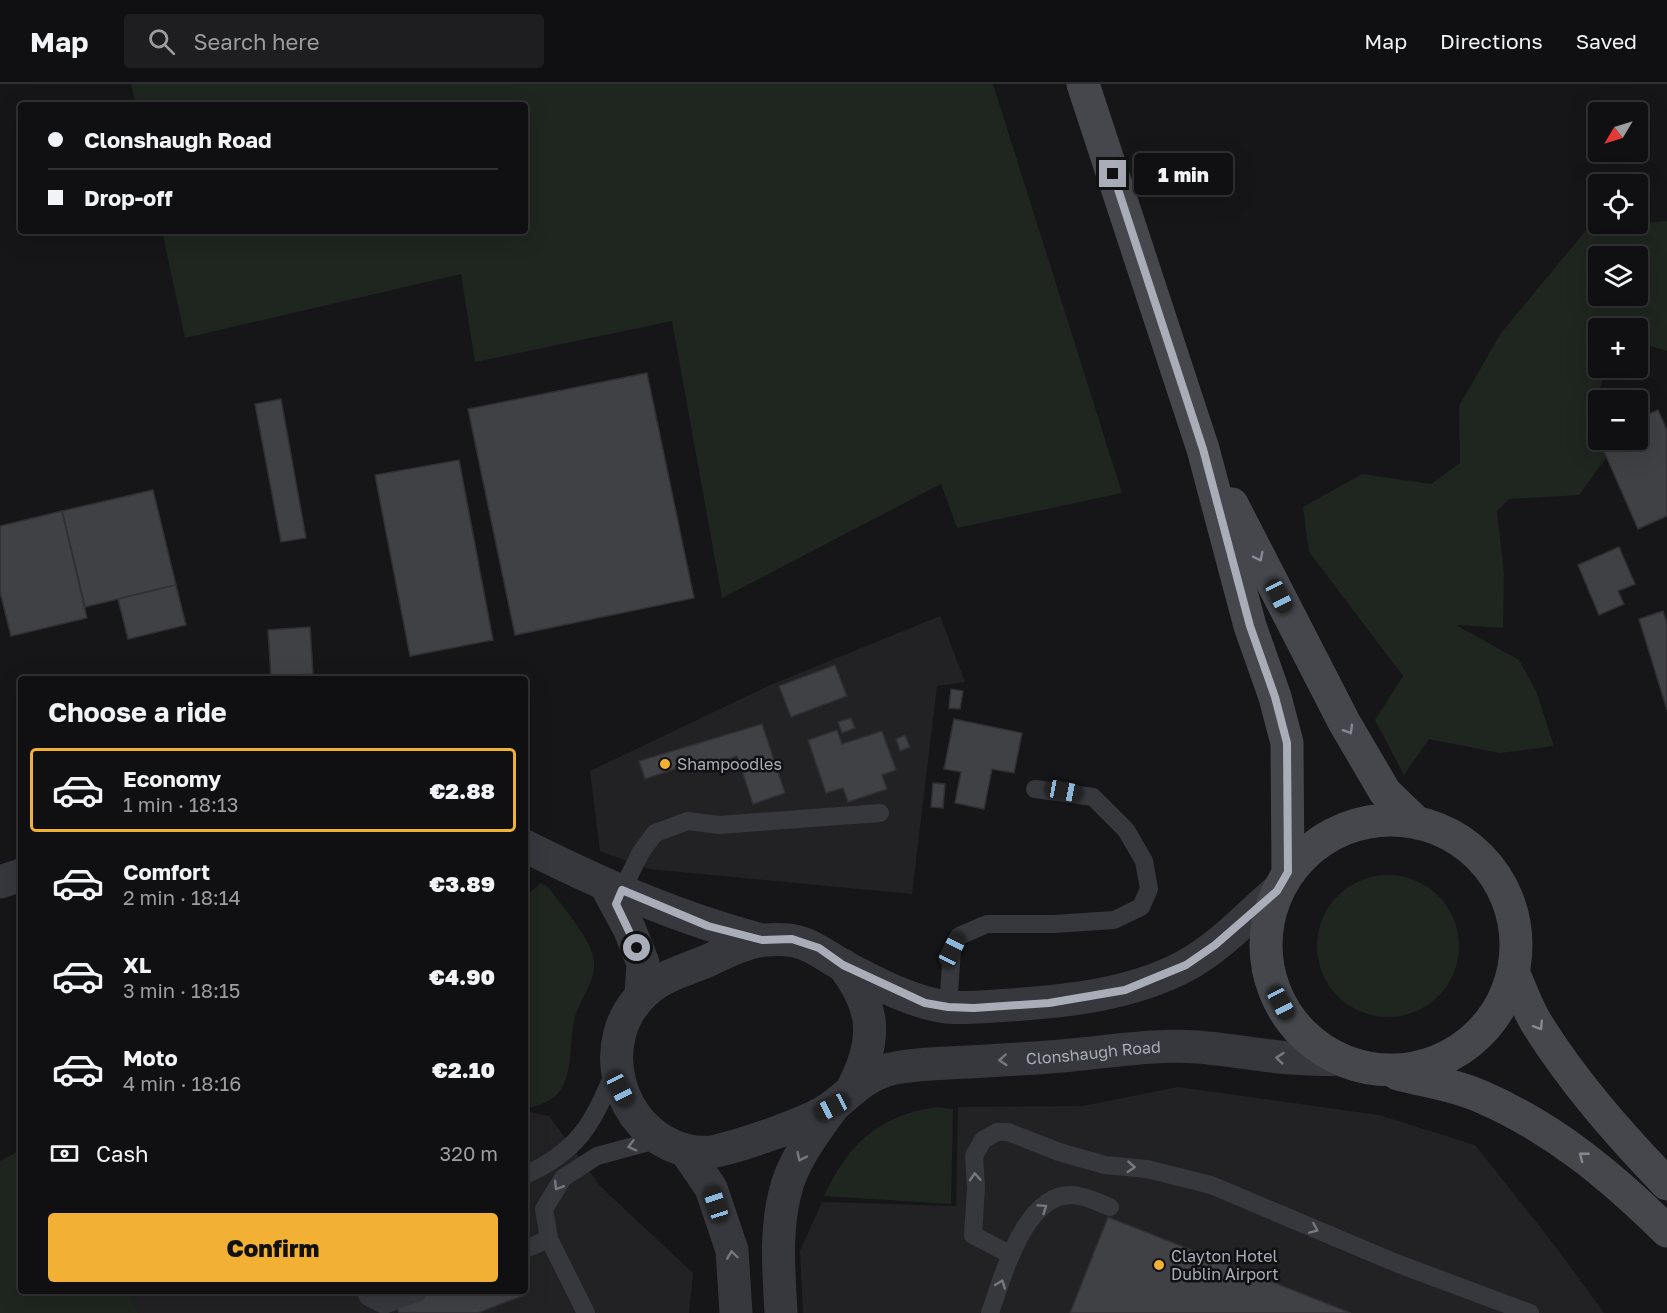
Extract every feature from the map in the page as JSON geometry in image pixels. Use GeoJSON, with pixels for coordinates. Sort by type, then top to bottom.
{"type":"FeatureCollection","features":[{"type":"Feature","properties":{"kind":"main road"},"geometry":{"type":"LineString","coordinates":[[1083,84],[1203,449],[1250,626],[1275,697],[1287,743],[1282,882],[1268,923],[1266,956],[1273,988],[1288,1017],[1303,1033],[1338,1059],[1361,1067],[1481,1096],[1535,1124],[1580,1152],[1628,1193],[1667,1231]]}},
{"type":"Feature","properties":{"kind":"main road"},"geometry":{"type":"LineString","coordinates":[[1203,449],[1344,722],[1385,792],[1414,820]]}},
{"type":"Feature","properties":{"kind":"main road"},"geometry":{"type":"LineString","coordinates":[[1282,882],[1312,846],[1343,828],[1378,819],[1414,820],[1435,826],[1475,850],[1492,869],[1505,891],[1514,915],[1517,945],[1514,974],[1506,997],[1493,1019],[1477,1037],[1457,1053],[1434,1064],[1410,1070],[1385,1071]]}},
{"type":"Feature","properties":{"kind":"main road"},"geometry":{"type":"LineString","coordinates":[[1514,974],[1535,1022],[1561,1059],[1600,1112],[1667,1184]]}},
{"type":"Feature","properties":{"kind":"street"},"geometry":{"type":"LineString","coordinates":[[528,848],[614,893],[708,926],[762,940]]}},
{"type":"Feature","properties":{"kind":"street"},"geometry":{"type":"LineString","coordinates":[[0,882],[18,876]]}},
{"type":"Feature","properties":{"kind":"street"},"geometry":{"type":"LineString","coordinates":[[736,1313],[732,1250],[711,1188],[672,1144],[631,1110],[620,1089],[616,1066],[620,1029],[641,995],[656,982],[743,945],[762,940],[792,939],[819,948],[843,965],[925,1003],[948,1007],[1049,1003],[1125,990],[1186,965],[1215,945],[1282,882]]}},
{"type":"Feature","properties":{"kind":"street"},"geometry":{"type":"LineString","coordinates":[[614,893],[643,963],[641,995]]}},
{"type":"Feature","properties":{"kind":"street"},"geometry":{"type":"LineString","coordinates":[[781,1313],[778,1226],[785,1190],[807,1144],[843,1097],[865,1063],[871,1038],[868,1011],[859,986],[843,965]]}},
{"type":"Feature","properties":{"kind":"street","name":"Clonshaugh Road"},"geometry":{"type":"LineString","coordinates":[[672,1144],[712,1153],[808,1120],[886,1070],[1149,1046],[1198,1047],[1308,1061],[1338,1059]]}},
{"type":"Feature","properties":{"kind":"lane"},"geometry":{"type":"LineString","coordinates":[[948,1007],[952,950],[959,936],[987,924],[1054,924],[1114,920],[1141,907],[1149,889],[1144,861],[1126,830],[1093,797],[1035,789]]}},
{"type":"Feature","properties":{"kind":"lane"},"geometry":{"type":"LineString","coordinates":[[614,893],[655,833],[688,820],[719,825],[880,813]]}},
{"type":"Feature","properties":{"kind":"lane"},"geometry":{"type":"LineString","coordinates":[[528,1174],[548,1165],[578,1142],[603,1102],[616,1066]]}},
{"type":"Feature","properties":{"kind":"lane"},"geometry":{"type":"LineString","coordinates":[[1011,1255],[973,1235],[974,1156],[982,1140],[997,1132],[1008,1132],[1059,1152],[1105,1165],[1147,1168],[1211,1185],[1396,1263],[1530,1313]]}},
{"type":"Feature","properties":{"kind":"lane"},"geometry":{"type":"LineString","coordinates":[[586,1313],[549,1239],[544,1209],[562,1178],[597,1156],[672,1144]]}},
{"type":"Feature","properties":{"kind":"lane"},"geometry":{"type":"LineString","coordinates":[[990,1313],[1025,1223],[1040,1209],[1059,1199],[1077,1195],[1110,1207]]}},
{"type":"Feature","properties":{"kind":"lane"},"geometry":{"type":"LineString","coordinates":[[528,1248],[549,1239]]}},
{"type":"Feature","properties":{"kind":"lane"},"geometry":{"type":"LineString","coordinates":[[367,1294],[368,1297],[384,1305],[413,1294]]}},
{"type":"Feature","properties":{"kind":"shaded area"},"geometry":{"type":"Polygon","coordinates":[[[131,84],[993,84],[1122,493],[957,528],[941,484],[722,598],[672,321],[475,362],[461,274],[185,338],[163,234],[528,234],[528,102],[135,102],[131,84]]]}},
{"type":"Feature","properties":{"kind":"shaded area"},"geometry":{"type":"Polygon","coordinates":[[[1667,221],[1667,351],[1648,345],[1648,318],[1588,318],[1588,378],[1603,378],[1599,390],[1588,390],[1588,450],[1605,450],[1608,455],[1579,495],[1509,499],[1497,511],[1504,574],[1503,628],[1456,625],[1519,660],[1536,691],[1554,746],[1500,753],[1429,739],[1404,775],[1375,720],[1403,676],[1309,552],[1303,507],[1362,474],[1431,484],[1460,463],[1459,406],[1501,333],[1588,228],[1588,234],[1648,234],[1648,223],[1667,221]]]}},
{"type":"Feature","properties":{"kind":"shaded area"},"geometry":{"type":"Polygon","coordinates":[[[940,616],[965,682],[937,686],[912,894],[649,869],[600,851],[590,771],[768,686],[940,616]]]}},
{"type":"Feature","properties":{"kind":"shaded area"},"geometry":{"type":"Polygon","coordinates":[[[1388,875],[1402,876],[1415,881],[1438,896],[1453,919],[1458,932],[1458,960],[1453,973],[1438,996],[1415,1011],[1402,1016],[1388,1017],[1374,1016],[1361,1011],[1338,996],[1323,973],[1318,960],[1317,946],[1318,932],[1323,919],[1338,896],[1361,881],[1374,876],[1388,875]]]}},
{"type":"Feature","properties":{"kind":"shaded area"},"geometry":{"type":"Polygon","coordinates":[[[541,883],[548,887],[588,943],[594,968],[593,976],[575,1017],[569,1066],[563,1085],[551,1099],[528,1108],[528,894],[541,883]]]}},
{"type":"Feature","properties":{"kind":"shaded area"},"geometry":{"type":"Polygon","coordinates":[[[1178,1087],[1379,1115],[1475,1145],[1559,1251],[1604,1313],[803,1313],[800,1251],[822,1202],[956,1206],[958,1107],[1083,1106],[1178,1087]]]}},
{"type":"Feature","properties":{"kind":"shaded area"},"geometry":{"type":"Polygon","coordinates":[[[936,1107],[953,1109],[951,1204],[824,1196],[843,1161],[867,1135],[897,1117],[936,1107]]]}},
{"type":"Feature","properties":{"kind":"shaded area"},"geometry":{"type":"Polygon","coordinates":[[[528,1112],[549,1116],[601,1187],[693,1273],[689,1313],[139,1313],[130,1294],[528,1294],[528,1112]]]}},
{"type":"Feature","properties":{"kind":"shaded area"},"geometry":{"type":"Polygon","coordinates":[[[18,1152],[18,1294],[130,1294],[139,1313],[0,1313],[0,1161],[18,1152]]]}},
{"type":"Feature","properties":{"kind":"building"},"geometry":{"type":"Polygon","coordinates":[[[647,373],[694,598],[515,635],[468,409],[647,373]]]}},
{"type":"Feature","properties":{"kind":"building"},"geometry":{"type":"Polygon","coordinates":[[[281,399],[306,538],[281,542],[255,404],[281,399]]]}},
{"type":"Feature","properties":{"kind":"building"},"geometry":{"type":"Polygon","coordinates":[[[1658,410],[1667,430],[1667,516],[1638,529],[1603,450],[1648,450],[1648,414],[1658,410]]]}},
{"type":"Feature","properties":{"kind":"building"},"geometry":{"type":"Polygon","coordinates":[[[459,460],[493,640],[410,656],[375,475],[459,460]]]}},
{"type":"Feature","properties":{"kind":"building"},"geometry":{"type":"Polygon","coordinates":[[[153,490],[176,585],[85,607],[62,511],[153,490]]]}},
{"type":"Feature","properties":{"kind":"building"},"geometry":{"type":"Polygon","coordinates":[[[62,511],[87,618],[11,636],[0,592],[0,526],[62,511]]]}},
{"type":"Feature","properties":{"kind":"building"},"geometry":{"type":"Polygon","coordinates":[[[1619,547],[1635,584],[1618,591],[1624,604],[1599,615],[1578,565],[1619,547]]]}},
{"type":"Feature","properties":{"kind":"building"},"geometry":{"type":"Polygon","coordinates":[[[176,585],[186,625],[128,639],[118,599],[176,585]]]}},
{"type":"Feature","properties":{"kind":"building"},"geometry":{"type":"Polygon","coordinates":[[[1663,611],[1667,623],[1667,710],[1639,619],[1663,611]]]}},
{"type":"Feature","properties":{"kind":"building"},"geometry":{"type":"Polygon","coordinates":[[[310,627],[313,674],[271,676],[268,630],[310,627]]]}},
{"type":"Feature","properties":{"kind":"building"},"geometry":{"type":"Polygon","coordinates":[[[835,665],[847,696],[791,717],[779,686],[835,665]]]}},
{"type":"Feature","properties":{"kind":"building"},"geometry":{"type":"Polygon","coordinates":[[[951,689],[963,691],[960,709],[949,708],[951,689]]]}},
{"type":"Feature","properties":{"kind":"building"},"geometry":{"type":"Polygon","coordinates":[[[851,718],[855,728],[842,733],[838,722],[851,718]]]}},
{"type":"Feature","properties":{"kind":"building"},"geometry":{"type":"Polygon","coordinates":[[[954,719],[1022,733],[1014,773],[992,769],[984,809],[955,803],[961,772],[944,769],[954,719]]]}},
{"type":"Feature","properties":{"kind":"building","name":"Shampoodles"},"geometry":{"type":"Polygon","coordinates":[[[762,724],[785,793],[753,804],[737,756],[705,767],[702,760],[645,779],[639,761],[762,724]]]}},
{"type":"Feature","properties":{"kind":"building"},"geometry":{"type":"Polygon","coordinates":[[[837,730],[842,744],[882,731],[896,770],[882,775],[887,789],[848,802],[843,788],[826,793],[808,740],[837,730]]]}},
{"type":"Feature","properties":{"kind":"building"},"geometry":{"type":"Polygon","coordinates":[[[905,735],[910,747],[900,751],[896,739],[905,735]]]}},
{"type":"Feature","properties":{"kind":"building"},"geometry":{"type":"Polygon","coordinates":[[[933,783],[945,784],[943,808],[931,807],[933,783]]]}},
{"type":"Feature","properties":{"kind":"building","name":"Clayton Hotel Dublin Airport"},"geometry":{"type":"Polygon","coordinates":[[[1108,1217],[1351,1313],[1070,1313],[1108,1217]]]}},
{"type":"Feature","properties":{"kind":"building"},"geometry":{"type":"Polygon","coordinates":[[[391,1294],[521,1294],[522,1296],[478,1313],[399,1313],[391,1294]]]}},
{"type":"Feature","properties":{"kind":"place","name":"Shampoodles"},"geometry":{"type":"Point","coordinates":[665,764]}},
{"type":"Feature","properties":{"kind":"place","name":"Clayton Hotel Dublin Airport"},"geometry":{"type":"Point","coordinates":[1159,1265]}},
{"type":"Feature","properties":{"kind":"route"},"geometry":{"type":"LineString","coordinates":[[637,948],[616,904],[622,890],[708,926],[762,940],[792,939],[819,948],[843,965],[925,1003],[974,1008],[1049,1003],[1125,990],[1186,965],[1215,945],[1277,891],[1288,872],[1287,743],[1275,697],[1250,626],[1203,449],[1113,174]]}}]}
